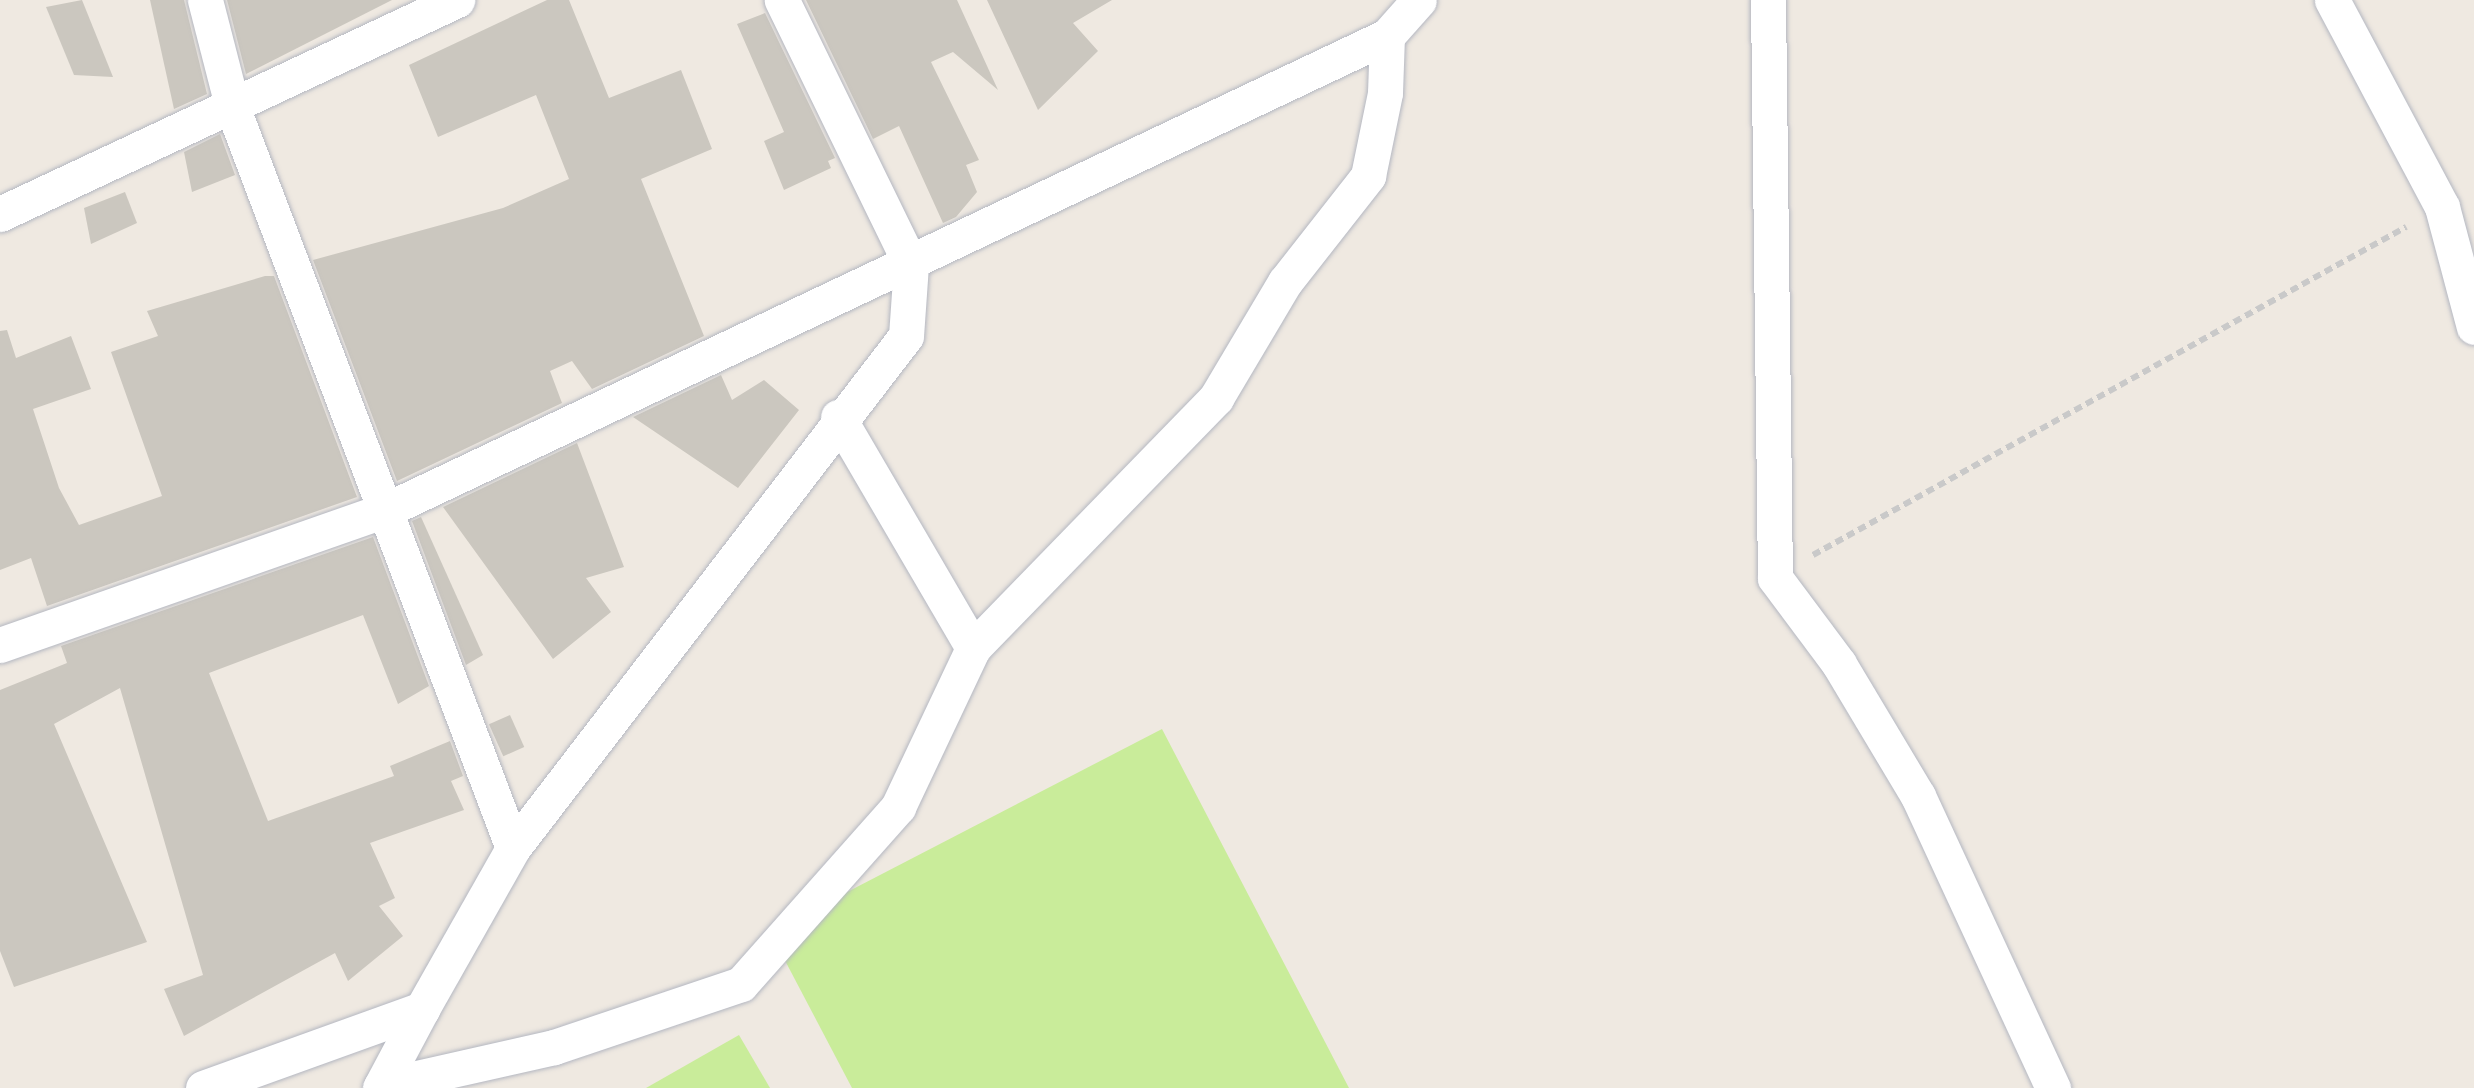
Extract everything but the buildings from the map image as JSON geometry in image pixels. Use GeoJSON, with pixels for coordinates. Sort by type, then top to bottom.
{"type":"FeatureCollection","features":[{"type":"Feature","properties":{"kind":"street"},"geometry":{"type":"LineString","coordinates":[[205,0],[234,108],[513,848]]}},
{"type":"Feature","properties":{"kind":"street"},"geometry":{"type":"LineString","coordinates":[[0,214],[234,108],[457,0]]}},
{"type":"Feature","properties":{"kind":"street"},"geometry":{"type":"LineString","coordinates":[[381,1087],[513,848],[838,417],[906,336],[910,265],[782,0]]}},
{"type":"Feature","properties":{"kind":"street"},"geometry":{"type":"LineString","coordinates":[[0,646],[386,510],[910,265],[1386,36],[1419,0]]}},
{"type":"Feature","properties":{"kind":"street"},"geometry":{"type":"LineString","coordinates":[[1768,0],[1776,578],[1839,664],[1918,796],[2053,1088]]}},
{"type":"Feature","properties":{"kind":"street"},"geometry":{"type":"LineString","coordinates":[[2332,0],[2442,207],[2474,327]]}},
{"type":"Feature","properties":{"kind":"street"},"geometry":{"type":"LineString","coordinates":[[381,1087],[554,1047],[742,984],[898,808],[973,648],[1216,398],[1284,282],[1368,176],[1385,93],[1386,36]]}},
{"type":"Feature","properties":{"kind":"street"},"geometry":{"type":"LineString","coordinates":[[838,417],[973,648]]}},
{"type":"Feature","properties":{"kind":"street"},"geometry":{"type":"LineString","coordinates":[[204,1088],[422,1010]]}},
{"type":"Feature","properties":{"kind":"path"},"geometry":{"type":"LineString","coordinates":[[1776,578],[2442,207]]}},
{"type":"Feature","properties":{"kind":"green space"},"geometry":{"type":"Polygon","coordinates":[[[1162,729],[1349,1088],[852,1088],[770,932],[1162,729]]]}},
{"type":"Feature","properties":{"kind":"green space"},"geometry":{"type":"Polygon","coordinates":[[[739,1035],[770,1088],[646,1088],[739,1035]]]}}]}
